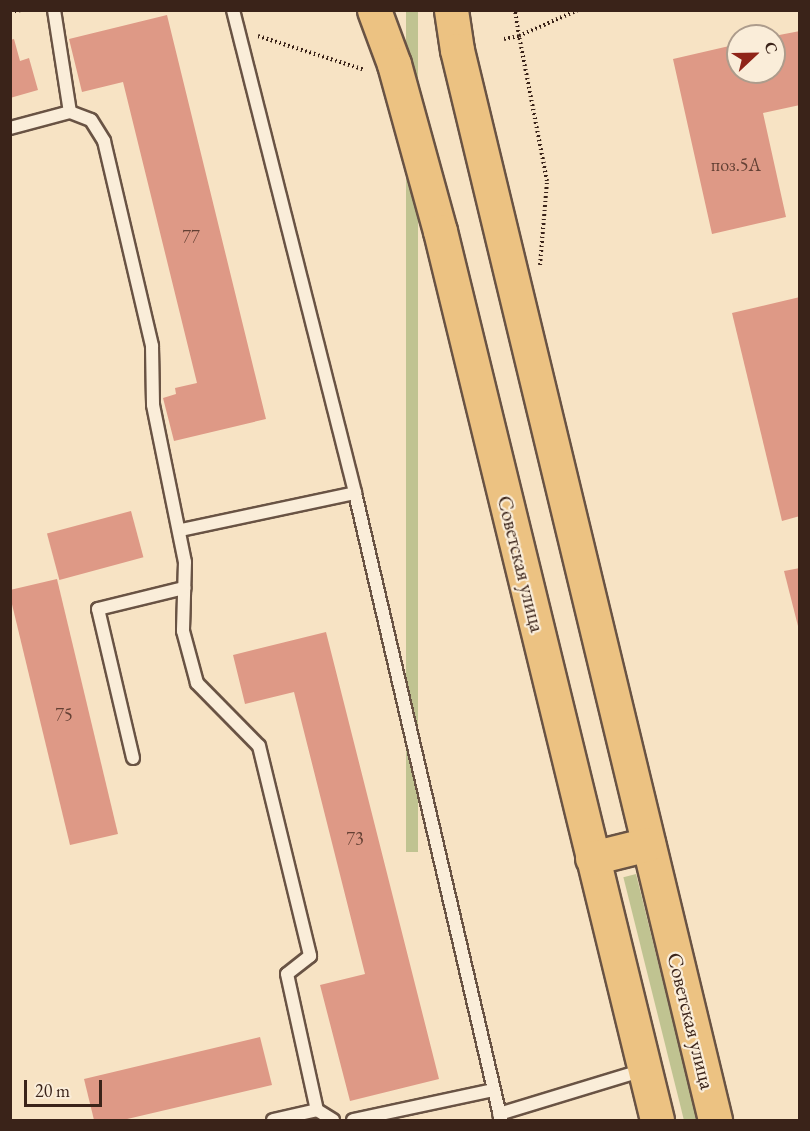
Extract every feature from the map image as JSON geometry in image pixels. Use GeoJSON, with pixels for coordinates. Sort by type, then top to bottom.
{"type":"FeatureCollection","features":[{"type":"Feature","properties":{"kind":"main road","name":"Советская улица"},"geometry":{"type":"LineString","coordinates":[[374,10],[394,64],[440,231],[657,1120]]}},
{"type":"Feature","properties":{"kind":"main road","name":"Советская улица"},"geometry":{"type":"LineString","coordinates":[[451,10],[460,61],[715,1120]]}},
{"type":"Feature","properties":{"kind":"main road"},"geometry":{"type":"LineString","coordinates":[[592,858],[648,844]]}},
{"type":"Feature","properties":{"kind":"lane"},"geometry":{"type":"LineString","coordinates":[[54,10],[70,112]]}},
{"type":"Feature","properties":{"kind":"lane"},"geometry":{"type":"LineString","coordinates":[[233,10],[354,493],[500,1117],[645,1070]]}},
{"type":"Feature","properties":{"kind":"lane"},"geometry":{"type":"LineString","coordinates":[[10,128],[70,112],[92,120],[104,141],[152,346],[153,405],[181,530],[184,588],[183,632],[197,684],[259,746],[310,956],[287,974],[317,1110]]}},
{"type":"Feature","properties":{"kind":"lane"},"geometry":{"type":"LineString","coordinates":[[181,530],[354,493]]}},
{"type":"Feature","properties":{"kind":"lane"},"geometry":{"type":"LineString","coordinates":[[133,758],[98,609],[184,588]]}},
{"type":"Feature","properties":{"kind":"lane"},"geometry":{"type":"LineString","coordinates":[[353,1120],[493,1090]]}},
{"type":"Feature","properties":{"kind":"lane"},"geometry":{"type":"LineString","coordinates":[[273,1120],[317,1110],[333,1120]]}},
{"type":"Feature","properties":{"kind":"path"},"geometry":{"type":"LineString","coordinates":[[10,12],[21,10]]}},
{"type":"Feature","properties":{"kind":"path"},"geometry":{"type":"LineString","coordinates":[[515,10],[547,181],[540,269]]}},
{"type":"Feature","properties":{"kind":"path"},"geometry":{"type":"LineString","coordinates":[[504,39],[519,36],[578,10]]}},
{"type":"Feature","properties":{"kind":"path"},"geometry":{"type":"LineString","coordinates":[[237,30],[366,70]]}},
{"type":"Feature","properties":{"kind":"green space"},"geometry":{"type":"Polygon","coordinates":[[[406,11],[418,11],[418,852],[406,852],[406,11]]]}},
{"type":"Feature","properties":{"kind":"green space"},"geometry":{"type":"Polygon","coordinates":[[[636,874],[697,1119],[684,1120],[623,877],[636,874]]]}},
{"type":"Feature","properties":{"kind":"building"},"geometry":{"type":"Polygon","coordinates":[[[167,15],[266,419],[174,441],[163,398],[176,394],[175,388],[197,383],[123,82],[82,92],[69,39],[167,15]]]}},
{"type":"Feature","properties":{"kind":"building"},"geometry":{"type":"Polygon","coordinates":[[[800,31],[800,105],[763,113],[786,217],[712,234],[673,59],[726,47],[726,84],[786,84],[786,34],[800,31]]]}},
{"type":"Feature","properties":{"kind":"building"},"geometry":{"type":"Polygon","coordinates":[[[14,39],[20,61],[29,58],[38,90],[10,98],[10,40],[14,39]]]}},
{"type":"Feature","properties":{"kind":"building"},"geometry":{"type":"Polygon","coordinates":[[[800,297],[800,516],[782,521],[732,313],[800,297]]]}},
{"type":"Feature","properties":{"kind":"building"},"geometry":{"type":"Polygon","coordinates":[[[131,511],[143,557],[59,580],[47,534],[131,511]]]}},
{"type":"Feature","properties":{"kind":"building"},"geometry":{"type":"Polygon","coordinates":[[[800,568],[800,630],[799,630],[784,571],[800,568]]]}},
{"type":"Feature","properties":{"kind":"building"},"geometry":{"type":"Polygon","coordinates":[[[57,579],[118,834],[70,845],[10,596],[10,590],[57,579]]]}},
{"type":"Feature","properties":{"kind":"building"},"geometry":{"type":"Polygon","coordinates":[[[326,632],[439,1079],[350,1101],[320,985],[365,974],[294,692],[245,704],[233,655],[326,632]]]}},
{"type":"Feature","properties":{"kind":"building"},"geometry":{"type":"Polygon","coordinates":[[[260,1037],[272,1085],[123,1120],[94,1120],[84,1079],[260,1037]]]}}]}
